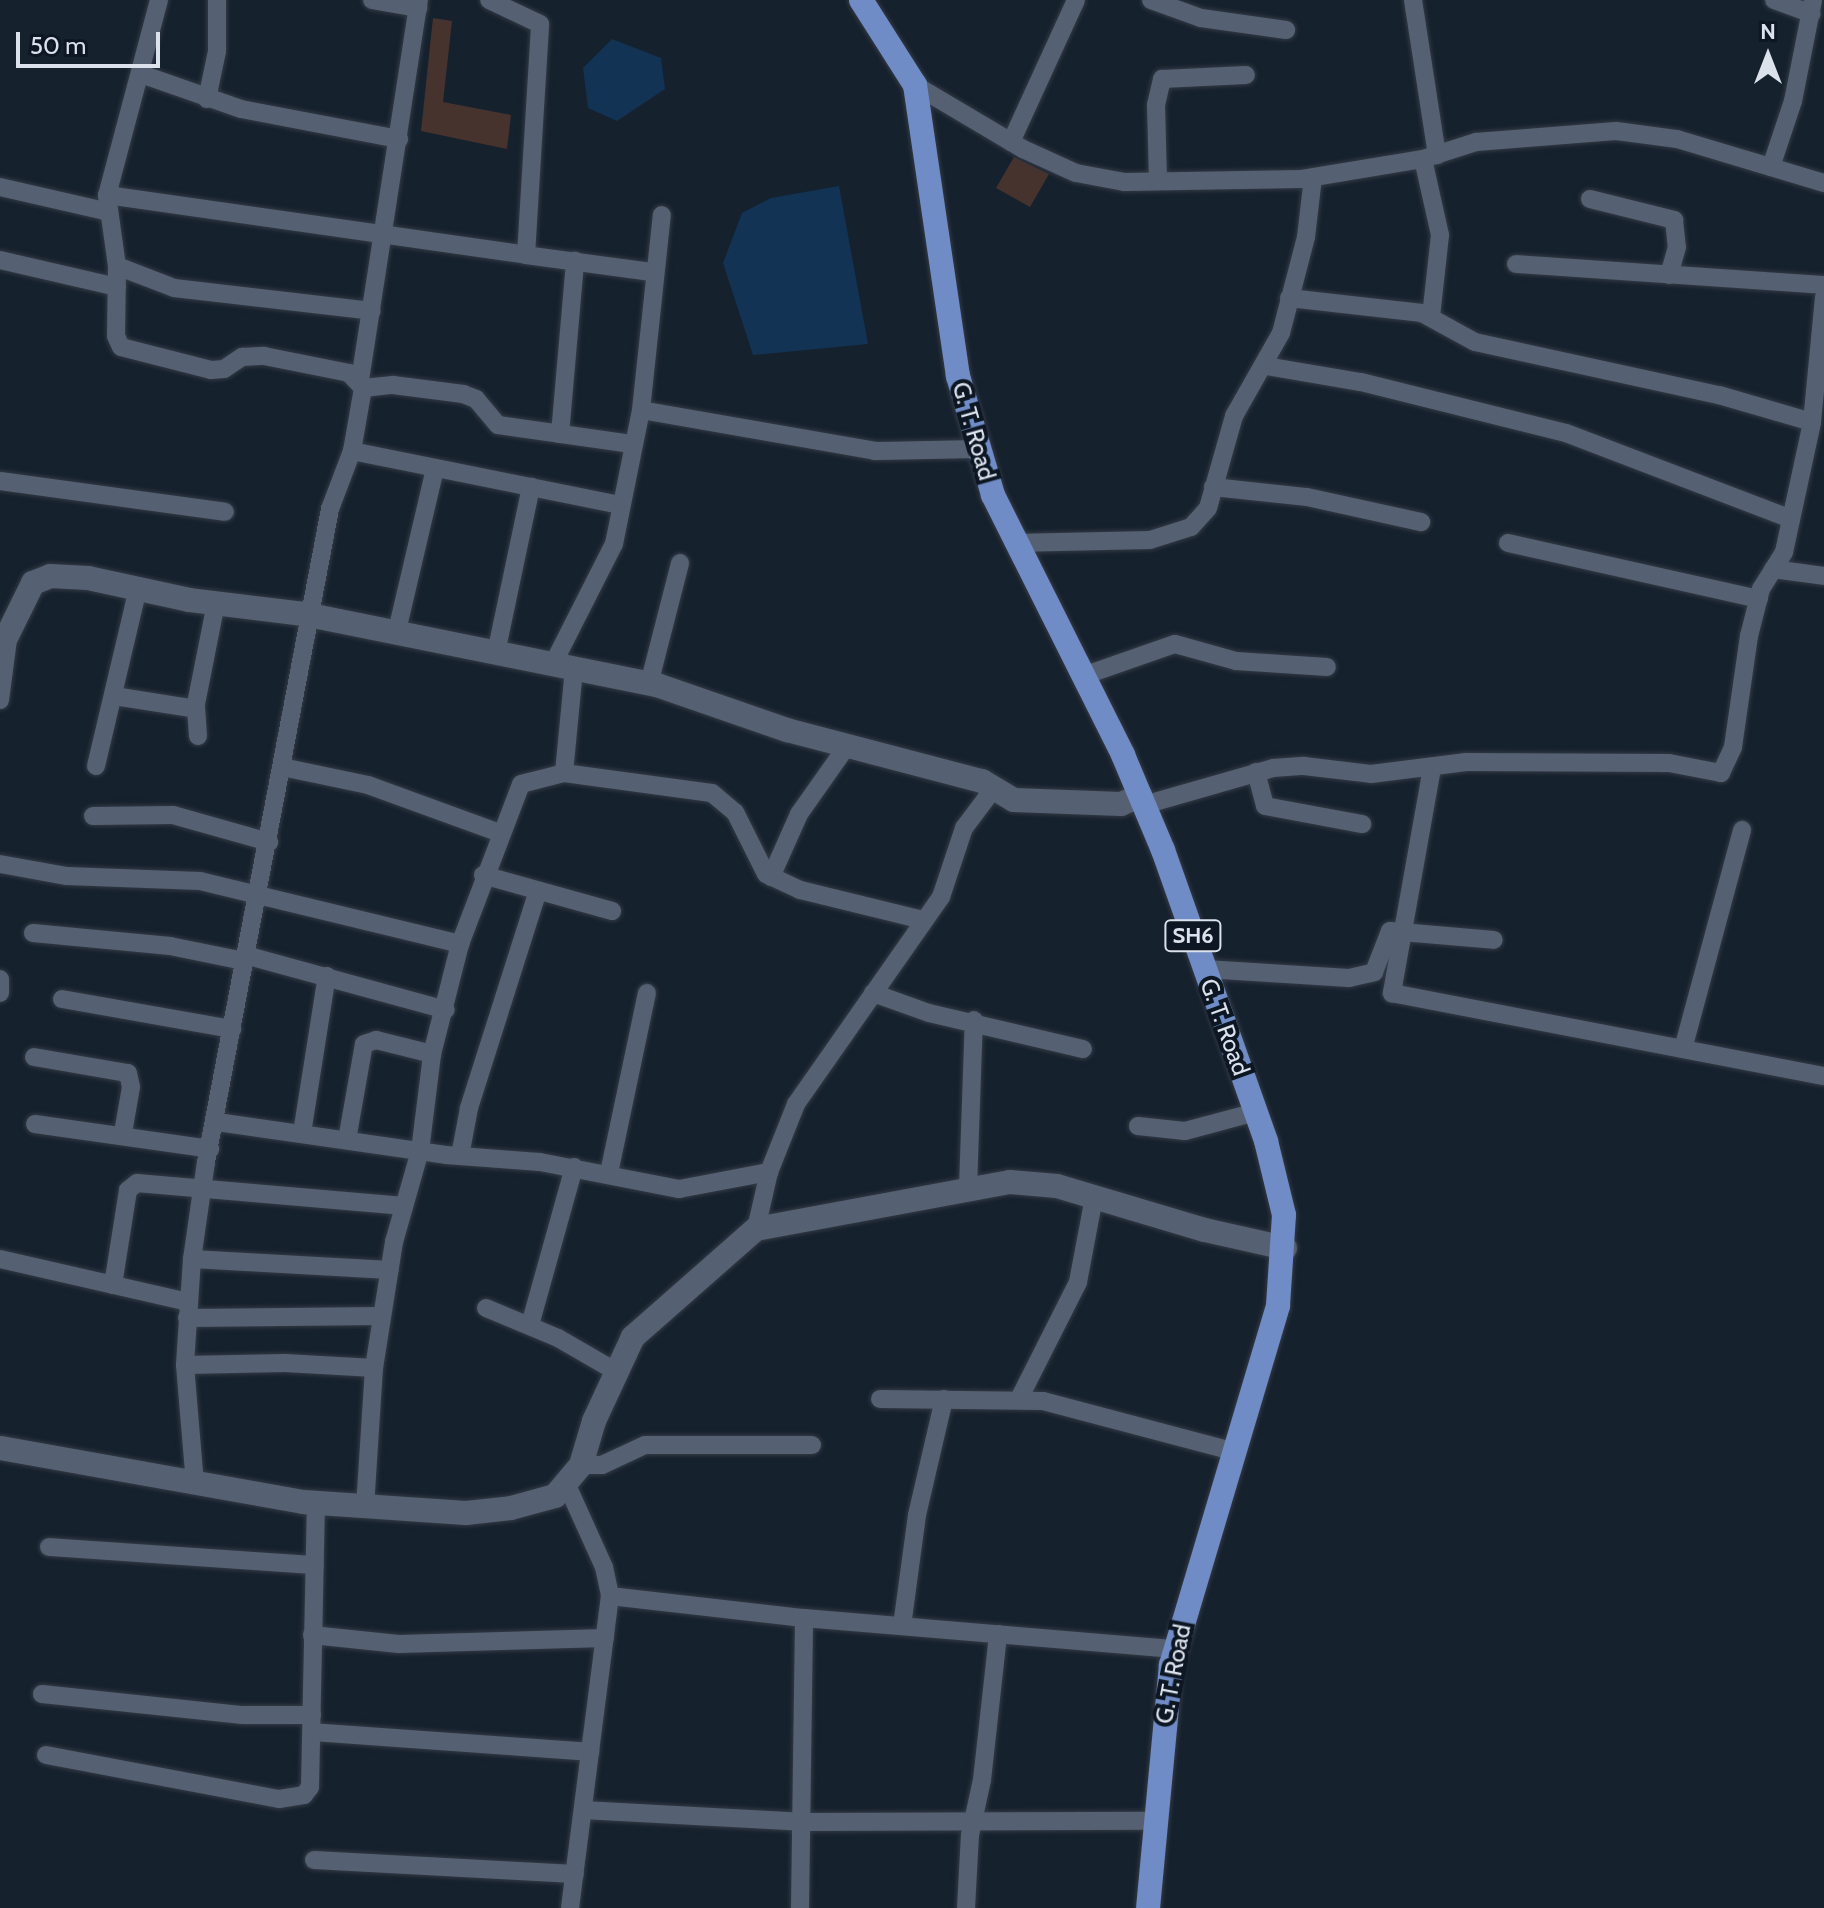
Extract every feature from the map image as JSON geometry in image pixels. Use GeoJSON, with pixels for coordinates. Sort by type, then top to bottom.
{"type":"FeatureCollection","features":[{"type":"Feature","properties":{"kind":"main road","name":"G. T. Road"},"geometry":{"type":"LineString","coordinates":[[861,0],[915,85],[949,326],[977,449],[1014,543],[1083,676],[1142,800],[1279,1183],[1285,1248],[1278,1306],[1175,1649],[1148,1908]]}},
{"type":"Feature","properties":{"kind":"street"},"geometry":{"type":"LineString","coordinates":[[159,0],[141,74],[112,160],[108,204],[117,266],[116,336],[121,347],[135,354],[211,370],[224,369],[242,357],[264,356],[334,368],[362,384],[463,394],[476,399],[498,425],[632,444]]}},
{"type":"Feature","properties":{"kind":"street"},"geometry":{"type":"LineString","coordinates":[[207,99],[217,51],[217,0]]}},
{"type":"Feature","properties":{"kind":"street"},"geometry":{"type":"LineString","coordinates":[[195,1484],[185,1365],[192,1259],[245,958],[314,616],[330,509],[352,451],[419,4],[372,0]]}},
{"type":"Feature","properties":{"kind":"street"},"geometry":{"type":"LineString","coordinates":[[489,0],[540,24],[526,255]]}},
{"type":"Feature","properties":{"kind":"street"},"geometry":{"type":"LineString","coordinates":[[1011,142],[1076,0]]}},
{"type":"Feature","properties":{"kind":"street"},"geometry":{"type":"LineString","coordinates":[[1151,0],[1201,18],[1286,30]]}},
{"type":"Feature","properties":{"kind":"street"},"geometry":{"type":"LineString","coordinates":[[1413,0],[1440,235],[1431,317]]}},
{"type":"Feature","properties":{"kind":"street"},"geometry":{"type":"LineString","coordinates":[[1771,167],[1793,101],[1812,7],[1774,0]]}},
{"type":"Feature","properties":{"kind":"street"},"geometry":{"type":"LineString","coordinates":[[141,74],[207,99],[399,139]]}},
{"type":"Feature","properties":{"kind":"street"},"geometry":{"type":"LineString","coordinates":[[1158,181],[1156,105],[1162,79],[1246,75]]}},
{"type":"Feature","properties":{"kind":"street"},"geometry":{"type":"LineString","coordinates":[[915,85],[1011,142],[1076,173],[1125,182],[1313,177],[1430,157],[1476,142],[1616,131],[1677,139],[1824,183]]}},
{"type":"Feature","properties":{"kind":"street"},"geometry":{"type":"LineString","coordinates":[[1014,543],[1150,540],[1191,527],[1208,508],[1234,416],[1266,366],[1289,298],[1306,237],[1313,177]]}},
{"type":"Feature","properties":{"kind":"street"},"geometry":{"type":"LineString","coordinates":[[0,187],[108,204],[302,220],[384,239],[652,272]]}},
{"type":"Feature","properties":{"kind":"street"},"geometry":{"type":"LineString","coordinates":[[1590,199],[1674,220],[1677,247],[1669,275]]}},
{"type":"Feature","properties":{"kind":"street"},"geometry":{"type":"LineString","coordinates":[[564,773],[564,666],[614,544],[619,505],[641,410],[652,272],[662,215]]}},
{"type":"Feature","properties":{"kind":"street"},"geometry":{"type":"LineString","coordinates":[[0,260],[117,287]]}},
{"type":"Feature","properties":{"kind":"street"},"geometry":{"type":"LineString","coordinates":[[560,434],[575,261]]}},
{"type":"Feature","properties":{"kind":"street"},"geometry":{"type":"LineString","coordinates":[[1516,264],[1824,285]]}},
{"type":"Feature","properties":{"kind":"street"},"geometry":{"type":"LineString","coordinates":[[117,266],[174,288],[372,311]]}},
{"type":"Feature","properties":{"kind":"street"},"geometry":{"type":"LineString","coordinates":[[0,700],[4,644],[33,583],[50,576],[314,616],[649,684],[994,788],[1014,800],[1121,804],[1256,772],[1304,766],[1371,774],[1466,762],[1669,763],[1721,773],[1733,747],[1759,599],[1784,552],[1821,386],[1824,297]]}},
{"type":"Feature","properties":{"kind":"street"},"geometry":{"type":"LineString","coordinates":[[1289,298],[1431,317],[1475,342],[1719,395],[1812,422]]}},
{"type":"Feature","properties":{"kind":"street"},"geometry":{"type":"LineString","coordinates":[[1266,366],[1361,382],[1566,433],[1791,519]]}},
{"type":"Feature","properties":{"kind":"street"},"geometry":{"type":"LineString","coordinates":[[641,410],[875,451],[977,449]]}},
{"type":"Feature","properties":{"kind":"street"},"geometry":{"type":"LineString","coordinates":[[352,451],[619,505]]}},
{"type":"Feature","properties":{"kind":"street"},"geometry":{"type":"LineString","coordinates":[[396,635],[435,469]]}},
{"type":"Feature","properties":{"kind":"street"},"geometry":{"type":"LineString","coordinates":[[0,481],[225,512]]}},
{"type":"Feature","properties":{"kind":"street"},"geometry":{"type":"LineString","coordinates":[[496,653],[531,487]]}},
{"type":"Feature","properties":{"kind":"street"},"geometry":{"type":"LineString","coordinates":[[1213,487],[1307,497],[1421,522]]}},
{"type":"Feature","properties":{"kind":"street"},"geometry":{"type":"LineString","coordinates":[[1508,543],[1759,599]]}},
{"type":"Feature","properties":{"kind":"street"},"geometry":{"type":"LineString","coordinates":[[649,684],[680,563]]}},
{"type":"Feature","properties":{"kind":"street"},"geometry":{"type":"LineString","coordinates":[[1773,569],[1824,576]]}},
{"type":"Feature","properties":{"kind":"street"},"geometry":{"type":"LineString","coordinates":[[96,766],[138,589]]}},
{"type":"Feature","properties":{"kind":"street"},"geometry":{"type":"LineString","coordinates":[[198,736],[196,709],[216,603]]}},
{"type":"Feature","properties":{"kind":"street"},"geometry":{"type":"LineString","coordinates":[[1083,676],[1175,644],[1236,661],[1327,667]]}},
{"type":"Feature","properties":{"kind":"street"},"geometry":{"type":"LineString","coordinates":[[114,696],[196,709]]}},
{"type":"Feature","properties":{"kind":"street"},"geometry":{"type":"LineString","coordinates":[[771,877],[799,814],[847,746]]}},
{"type":"Feature","properties":{"kind":"street"},"geometry":{"type":"LineString","coordinates":[[282,767],[368,785],[500,833]]}},
{"type":"Feature","properties":{"kind":"street"},"geometry":{"type":"LineString","coordinates":[[1432,768],[1392,993],[1402,998],[1824,1076]]}},
{"type":"Feature","properties":{"kind":"street"},"geometry":{"type":"LineString","coordinates":[[1256,772],[1265,806],[1362,824]]}},
{"type":"Feature","properties":{"kind":"street"},"geometry":{"type":"LineString","coordinates":[[365,1507],[374,1368],[390,1270],[420,1151],[432,1054],[446,1010],[460,944],[483,875],[521,784],[564,773],[712,793],[735,812],[757,861],[771,877],[800,890],[923,920]]}},
{"type":"Feature","properties":{"kind":"street"},"geometry":{"type":"LineString","coordinates":[[756,1229],[769,1172],[796,1104],[952,876],[973,810],[994,788]]}},
{"type":"Feature","properties":{"kind":"street"},"geometry":{"type":"LineString","coordinates":[[93,816],[173,815],[269,842]]}},
{"type":"Feature","properties":{"kind":"street"},"geometry":{"type":"LineString","coordinates":[[1683,1049],[1742,830]]}},
{"type":"Feature","properties":{"kind":"street"},"geometry":{"type":"LineString","coordinates":[[0,864],[67,876],[200,881],[460,944]]}},
{"type":"Feature","properties":{"kind":"street"},"geometry":{"type":"LineString","coordinates":[[483,875],[537,894],[612,911]]}},
{"type":"Feature","properties":{"kind":"street"},"geometry":{"type":"LineString","coordinates":[[460,1156],[469,1108],[537,894]]}},
{"type":"Feature","properties":{"kind":"street"},"geometry":{"type":"LineString","coordinates":[[1205,969],[1366,976],[1374,972],[1390,931],[1403,929],[1494,940]]}},
{"type":"Feature","properties":{"kind":"street"},"geometry":{"type":"LineString","coordinates":[[33,933],[170,946],[245,958],[327,976],[446,1010]]}},
{"type":"Feature","properties":{"kind":"street"},"geometry":{"type":"LineString","coordinates":[[302,1133],[327,976]]}},
{"type":"Feature","properties":{"kind":"street"},"geometry":{"type":"LineString","coordinates":[[0,979],[0,993]]}},
{"type":"Feature","properties":{"kind":"street"},"geometry":{"type":"LineString","coordinates":[[609,1173],[647,993]]}},
{"type":"Feature","properties":{"kind":"street"},"geometry":{"type":"LineString","coordinates":[[873,993],[929,1013],[974,1020],[1083,1049]]}},
{"type":"Feature","properties":{"kind":"street"},"geometry":{"type":"LineString","coordinates":[[62,999],[232,1029]]}},
{"type":"Feature","properties":{"kind":"street"},"geometry":{"type":"LineString","coordinates":[[968,1188],[974,1020]]}},
{"type":"Feature","properties":{"kind":"street"},"geometry":{"type":"LineString","coordinates":[[347,1140],[364,1044],[376,1040],[432,1054]]}},
{"type":"Feature","properties":{"kind":"street"},"geometry":{"type":"LineString","coordinates":[[34,1057],[128,1073],[131,1087],[123,1133]]}},
{"type":"Feature","properties":{"kind":"street"},"geometry":{"type":"LineString","coordinates":[[1138,1126],[1185,1131],[1256,1112]]}},
{"type":"Feature","properties":{"kind":"street"},"geometry":{"type":"LineString","coordinates":[[217,1122],[420,1151],[574,1167],[679,1189],[769,1172]]}},
{"type":"Feature","properties":{"kind":"street"},"geometry":{"type":"LineString","coordinates":[[35,1124],[123,1133],[210,1149]]}},
{"type":"Feature","properties":{"kind":"street"},"geometry":{"type":"LineString","coordinates":[[530,1325],[574,1167]]}},
{"type":"Feature","properties":{"kind":"street"},"geometry":{"type":"LineString","coordinates":[[0,1448],[316,1503],[466,1513],[511,1508],[555,1496],[573,1474],[633,1337],[756,1229],[1010,1182],[1057,1186],[1285,1248]]}},
{"type":"Feature","properties":{"kind":"street"},"geometry":{"type":"LineString","coordinates":[[113,1285],[131,1186],[203,1187],[404,1206]]}},
{"type":"Feature","properties":{"kind":"street"},"geometry":{"type":"LineString","coordinates":[[1019,1399],[1078,1282],[1094,1197]]}},
{"type":"Feature","properties":{"kind":"street"},"geometry":{"type":"LineString","coordinates":[[0,1259],[113,1285],[187,1310],[382,1316]]}},
{"type":"Feature","properties":{"kind":"street"},"geometry":{"type":"LineString","coordinates":[[192,1259],[390,1270]]}},
{"type":"Feature","properties":{"kind":"street"},"geometry":{"type":"LineString","coordinates":[[486,1308],[530,1325],[617,1372]]}},
{"type":"Feature","properties":{"kind":"street"},"geometry":{"type":"LineString","coordinates":[[185,1365],[285,1363],[374,1368]]}},
{"type":"Feature","properties":{"kind":"street"},"geometry":{"type":"LineString","coordinates":[[880,1399],[1019,1399],[1236,1452]]}},
{"type":"Feature","properties":{"kind":"street"},"geometry":{"type":"LineString","coordinates":[[902,1626],[917,1515],[944,1399]]}},
{"type":"Feature","properties":{"kind":"street"},"geometry":{"type":"LineString","coordinates":[[573,1474],[602,1465],[645,1445],[812,1445]]}},
{"type":"Feature","properties":{"kind":"street"},"geometry":{"type":"LineString","coordinates":[[570,1908],[610,1596],[604,1567],[573,1474]]}},
{"type":"Feature","properties":{"kind":"street"},"geometry":{"type":"LineString","coordinates":[[46,1755],[165,1780],[295,1798],[310,1787],[316,1503]]}},
{"type":"Feature","properties":{"kind":"street"},"geometry":{"type":"LineString","coordinates":[[49,1547],[314,1565]]}},
{"type":"Feature","properties":{"kind":"street"},"geometry":{"type":"LineString","coordinates":[[610,1596],[804,1618],[1175,1649]]}},
{"type":"Feature","properties":{"kind":"street"},"geometry":{"type":"LineString","coordinates":[[800,1908],[804,1618]]}},
{"type":"Feature","properties":{"kind":"street"},"geometry":{"type":"LineString","coordinates":[[966,1908],[973,1821],[998,1634]]}},
{"type":"Feature","properties":{"kind":"street"},"geometry":{"type":"LineString","coordinates":[[312,1635],[399,1644],[605,1638]]}},
{"type":"Feature","properties":{"kind":"street"},"geometry":{"type":"LineString","coordinates":[[42,1694],[590,1752]]}},
{"type":"Feature","properties":{"kind":"street"},"geometry":{"type":"LineString","coordinates":[[583,1810],[802,1822],[1155,1821]]}},
{"type":"Feature","properties":{"kind":"street"},"geometry":{"type":"LineString","coordinates":[[314,1860],[575,1874]]}},
{"type":"Feature","properties":{"kind":"water"},"geometry":{"type":"Polygon","coordinates":[[[612,39],[661,58],[665,89],[617,121],[588,108],[583,68],[612,39]]]}},
{"type":"Feature","properties":{"kind":"water"},"geometry":{"type":"Polygon","coordinates":[[[839,186],[868,344],[753,355],[723,263],[742,213],[771,198],[839,186]]]}},
{"type":"Feature","properties":{"kind":"building"},"geometry":{"type":"Polygon","coordinates":[[[433,18],[452,21],[443,102],[511,115],[507,149],[421,131],[433,18]]]}},
{"type":"Feature","properties":{"kind":"building"},"geometry":{"type":"Polygon","coordinates":[[[1014,157],[1049,174],[1030,207],[996,188],[1014,157]]]}}]}
